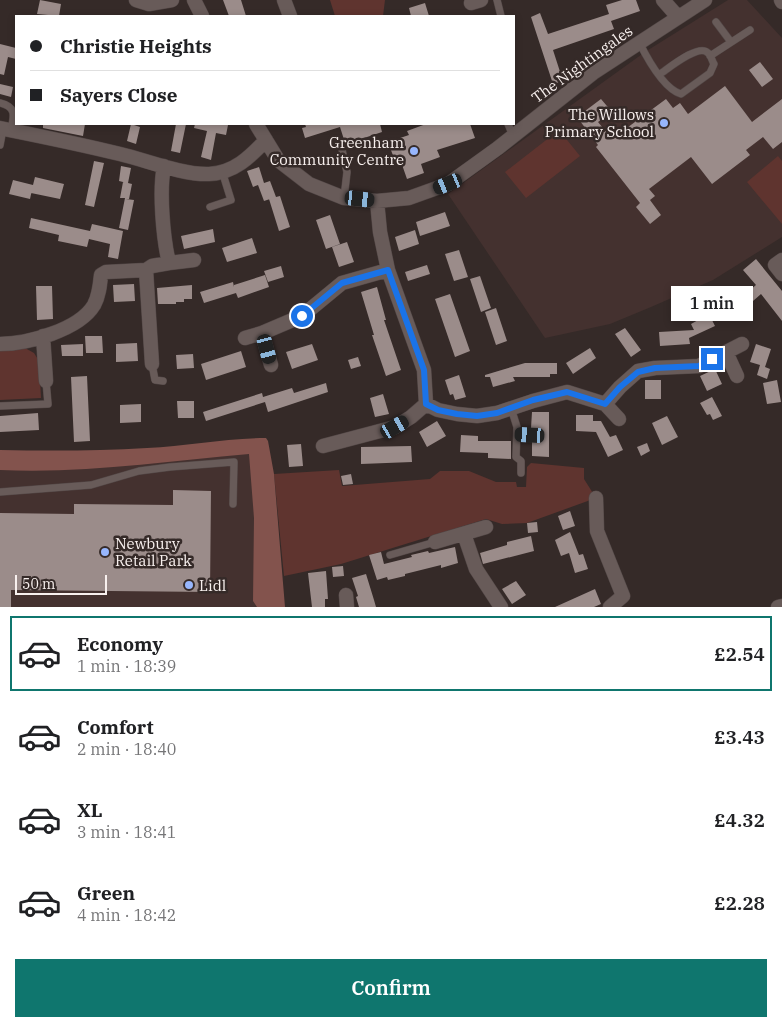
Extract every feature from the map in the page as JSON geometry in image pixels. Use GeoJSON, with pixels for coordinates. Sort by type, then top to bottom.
{"type":"FeatureCollection","features":[{"type":"Feature","properties":{"kind":"street"},"geometry":{"type":"LineString","coordinates":[[136,0],[149,4],[172,0]]}},
{"type":"Feature","properties":{"kind":"street"},"geometry":{"type":"LineString","coordinates":[[194,0],[202,15]]}},
{"type":"Feature","properties":{"kind":"street"},"geometry":{"type":"LineString","coordinates":[[284,0],[290,15]]}},
{"type":"Feature","properties":{"kind":"street"},"geometry":{"type":"LineString","coordinates":[[663,0],[678,17]]}},
{"type":"Feature","properties":{"kind":"street","name":"The Nightingales"},"geometry":{"type":"LineString","coordinates":[[257,125],[278,160],[309,184],[344,198],[377,201],[409,198],[448,184],[511,130],[639,42],[705,0]]}},
{"type":"Feature","properties":{"kind":"street"},"geometry":{"type":"LineString","coordinates":[[5,129],[118,153],[182,171],[209,174],[222,171],[248,159],[266,140]]}},
{"type":"Feature","properties":{"kind":"street"},"geometry":{"type":"LineString","coordinates":[[164,166],[162,191],[166,250],[170,263]]}},
{"type":"Feature","properties":{"kind":"street"},"geometry":{"type":"LineString","coordinates":[[377,201],[380,232],[388,270],[424,370],[426,404]]}},
{"type":"Feature","properties":{"kind":"street"},"geometry":{"type":"LineString","coordinates":[[0,344],[24,342],[84,318],[94,305],[99,292],[101,275],[106,272],[146,270],[152,266],[194,260]]}},
{"type":"Feature","properties":{"kind":"street"},"geometry":{"type":"LineString","coordinates":[[782,260],[775,266],[782,274]]}},
{"type":"Feature","properties":{"kind":"street"},"geometry":{"type":"LineString","coordinates":[[146,270],[152,364]]}},
{"type":"Feature","properties":{"kind":"street"},"geometry":{"type":"LineString","coordinates":[[245,338],[302,316],[342,283],[388,270]]}},
{"type":"Feature","properties":{"kind":"street"},"geometry":{"type":"LineString","coordinates":[[262,333],[271,365]]}},
{"type":"Feature","properties":{"kind":"street"},"geometry":{"type":"LineString","coordinates":[[43,336],[46,381]]}},
{"type":"Feature","properties":{"kind":"street"},"geometry":{"type":"LineString","coordinates":[[605,404],[620,387],[638,372],[655,368],[699,366],[742,344]]}},
{"type":"Feature","properties":{"kind":"street"},"geometry":{"type":"LineString","coordinates":[[726,352],[737,376]]}},
{"type":"Feature","properties":{"kind":"street"},"geometry":{"type":"LineString","coordinates":[[426,404],[438,410],[477,416],[497,413],[533,400],[567,392],[605,404],[619,419]]}},
{"type":"Feature","properties":{"kind":"street"},"geometry":{"type":"LineString","coordinates":[[323,446],[395,427],[412,417],[426,404]]}},
{"type":"Feature","properties":{"kind":"street"},"geometry":{"type":"LineString","coordinates":[[596,498],[591,534],[623,596],[610,607]]}},
{"type":"Feature","properties":{"kind":"street"},"geometry":{"type":"LineString","coordinates":[[435,542],[486,527]]}},
{"type":"Feature","properties":{"kind":"street"},"geometry":{"type":"LineString","coordinates":[[464,534],[476,569],[501,607]]}},
{"type":"Feature","properties":{"kind":"street"},"geometry":{"type":"LineString","coordinates":[[778,607],[782,606]]}},
{"type":"Feature","properties":{"kind":"lane"},"geometry":{"type":"LineString","coordinates":[[496,0],[502,15]]}},
{"type":"Feature","properties":{"kind":"lane"},"geometry":{"type":"LineString","coordinates":[[716,22],[731,42]]}},
{"type":"Feature","properties":{"kind":"lane"},"geometry":{"type":"LineString","coordinates":[[710,56],[750,30]]}},
{"type":"Feature","properties":{"kind":"lane"},"geometry":{"type":"LineString","coordinates":[[639,42],[649,62],[674,92],[681,94],[710,73],[714,64],[708,53],[702,49],[695,51],[660,74]]}},
{"type":"Feature","properties":{"kind":"lane"},"geometry":{"type":"LineString","coordinates":[[0,103],[11,107],[13,119],[5,129],[0,145]]}},
{"type":"Feature","properties":{"kind":"lane"},"geometry":{"type":"LineString","coordinates":[[342,150],[347,172],[344,198]]}},
{"type":"Feature","properties":{"kind":"lane"},"geometry":{"type":"LineString","coordinates":[[210,206],[231,200],[222,171]]}},
{"type":"Feature","properties":{"kind":"lane"},"geometry":{"type":"LineString","coordinates":[[152,364],[155,380],[163,381]]}},
{"type":"Feature","properties":{"kind":"lane"},"geometry":{"type":"LineString","coordinates":[[0,406],[48,404],[46,381]]}},
{"type":"Feature","properties":{"kind":"lane"},"geometry":{"type":"LineString","coordinates":[[511,408],[517,427],[516,457],[525,461],[521,473]]}},
{"type":"Feature","properties":{"kind":"lane"},"geometry":{"type":"LineString","coordinates":[[517,435],[530,435]]}},
{"type":"Feature","properties":{"kind":"lane"},"geometry":{"type":"LineString","coordinates":[[0,492],[92,486],[139,471],[234,462],[233,504]]}},
{"type":"Feature","properties":{"kind":"lane"},"geometry":{"type":"LineString","coordinates":[[390,555],[435,542]]}},
{"type":"Feature","properties":{"kind":"shaded area"},"geometry":{"type":"Polygon","coordinates":[[[330,0],[385,0],[383,15],[335,15],[330,0]]]}},
{"type":"Feature","properties":{"kind":"shaded area","name":"The Willows Primary School"},"geometry":{"type":"Polygon","coordinates":[[[728,0],[747,0],[782,38],[782,237],[713,280],[651,307],[610,324],[545,338],[448,194],[645,52],[728,0]]]}},
{"type":"Feature","properties":{"kind":"shaded area"},"geometry":{"type":"Polygon","coordinates":[[[559,130],[580,156],[526,198],[505,172],[559,130]]]}},
{"type":"Feature","properties":{"kind":"shaded area"},"geometry":{"type":"Polygon","coordinates":[[[778,156],[782,161],[782,224],[747,182],[778,156]]]}},
{"type":"Feature","properties":{"kind":"shaded area"},"geometry":{"type":"Polygon","coordinates":[[[25,348],[34,353],[39,361],[41,398],[0,400],[0,349],[25,348]]]}},
{"type":"Feature","properties":{"kind":"shaded area"},"geometry":{"type":"Polygon","coordinates":[[[266,438],[274,474],[285,607],[257,607],[253,601],[254,518],[249,454],[93,469],[0,470],[0,450],[74,451],[129,449],[266,438]]]}},
{"type":"Feature","properties":{"kind":"shaded area","name":"Newbury Retail Park"},"geometry":{"type":"Polygon","coordinates":[[[261,444],[279,607],[0,607],[0,457],[261,444]]]}},
{"type":"Feature","properties":{"kind":"shaded area"},"geometry":{"type":"Polygon","coordinates":[[[531,463],[584,468],[584,479],[596,498],[527,523],[502,524],[486,519],[341,564],[284,576],[274,474],[339,470],[342,486],[430,479],[440,471],[469,471],[496,482],[516,482],[517,487],[526,487],[527,467],[531,463]]]}},
{"type":"Feature","properties":{"kind":"building"},"geometry":{"type":"Polygon","coordinates":[[[40,0],[61,4],[59,15],[37,14],[40,0]]]}},
{"type":"Feature","properties":{"kind":"building"},"geometry":{"type":"Polygon","coordinates":[[[223,0],[241,0],[246,15],[229,15],[223,0]]]}},
{"type":"Feature","properties":{"kind":"building"},"geometry":{"type":"Polygon","coordinates":[[[622,0],[636,0],[640,11],[611,21],[614,29],[553,50],[563,81],[553,84],[531,17],[540,13],[548,34],[609,14],[606,5],[622,0]]]}},
{"type":"Feature","properties":{"kind":"building"},"geometry":{"type":"Polygon","coordinates":[[[425,3],[429,15],[411,15],[409,8],[425,3]]]}},
{"type":"Feature","properties":{"kind":"building"},"geometry":{"type":"Polygon","coordinates":[[[0,44],[15,48],[15,59],[8,57],[4,75],[0,74],[0,44]]]}},
{"type":"Feature","properties":{"kind":"building"},"geometry":{"type":"Polygon","coordinates":[[[760,62],[773,79],[762,87],[749,70],[760,62]]]}},
{"type":"Feature","properties":{"kind":"building"},"geometry":{"type":"Polygon","coordinates":[[[0,84],[13,87],[11,97],[0,94],[0,84]]]}},
{"type":"Feature","properties":{"kind":"building"},"geometry":{"type":"Polygon","coordinates":[[[725,86],[752,122],[782,99],[782,142],[773,149],[763,137],[746,150],[750,155],[712,184],[691,157],[649,189],[655,196],[650,200],[661,215],[650,224],[636,207],[640,203],[596,147],[598,145],[577,117],[601,99],[612,112],[598,122],[612,139],[666,99],[673,108],[680,103],[688,114],[725,86]]]}},
{"type":"Feature","properties":{"kind":"building"},"geometry":{"type":"Polygon","coordinates":[[[43,125],[85,125],[83,136],[43,128],[43,125]]]}},
{"type":"Feature","properties":{"kind":"building"},"geometry":{"type":"Polygon","coordinates":[[[131,125],[140,127],[136,144],[127,141],[131,125]]]}},
{"type":"Feature","properties":{"kind":"building"},"geometry":{"type":"Polygon","coordinates":[[[176,125],[186,125],[180,153],[171,151],[176,125]]]}},
{"type":"Feature","properties":{"kind":"building"},"geometry":{"type":"Polygon","coordinates":[[[195,125],[228,125],[226,135],[216,133],[211,160],[201,157],[207,131],[194,128],[195,125]]]}},
{"type":"Feature","properties":{"kind":"building"},"geometry":{"type":"Polygon","coordinates":[[[305,125],[380,125],[382,132],[361,139],[362,144],[347,149],[340,127],[305,138],[302,128],[306,127],[305,125]]]}},
{"type":"Feature","properties":{"kind":"building","name":"Greenham Community Centre"},"geometry":{"type":"Polygon","coordinates":[[[423,125],[470,125],[475,138],[437,150],[440,157],[421,164],[424,173],[407,179],[400,159],[395,161],[388,142],[409,135],[407,131],[423,125]]]}},
{"type":"Feature","properties":{"kind":"building"},"geometry":{"type":"Polygon","coordinates":[[[94,161],[104,163],[94,207],[85,205],[94,161]]]}},
{"type":"Feature","properties":{"kind":"building"},"geometry":{"type":"Polygon","coordinates":[[[121,166],[131,168],[128,183],[132,184],[129,199],[126,199],[134,200],[128,230],[119,228],[125,198],[120,198],[123,182],[119,181],[121,166]]]}},
{"type":"Feature","properties":{"kind":"building"},"geometry":{"type":"Polygon","coordinates":[[[259,167],[264,183],[270,181],[276,197],[280,196],[290,227],[279,231],[269,199],[264,201],[258,185],[253,187],[247,171],[259,167]]]}},
{"type":"Feature","properties":{"kind":"building"},"geometry":{"type":"Polygon","coordinates":[[[35,177],[64,184],[60,199],[31,193],[35,177]]]}},
{"type":"Feature","properties":{"kind":"building"},"geometry":{"type":"Polygon","coordinates":[[[13,180],[33,185],[30,199],[9,194],[13,180]]]}},
{"type":"Feature","properties":{"kind":"building"},"geometry":{"type":"Polygon","coordinates":[[[445,212],[450,226],[420,236],[416,222],[445,212]]]}},
{"type":"Feature","properties":{"kind":"building"},"geometry":{"type":"Polygon","coordinates":[[[330,215],[340,244],[326,249],[316,220],[330,215]]]}},
{"type":"Feature","properties":{"kind":"building"},"geometry":{"type":"Polygon","coordinates":[[[31,218],[90,231],[92,224],[123,231],[118,259],[108,257],[110,244],[89,239],[87,247],[58,241],[59,235],[29,228],[31,218]]]}},
{"type":"Feature","properties":{"kind":"building"},"geometry":{"type":"Polygon","coordinates":[[[213,229],[215,242],[184,249],[181,236],[213,229]]]}},
{"type":"Feature","properties":{"kind":"building"},"geometry":{"type":"Polygon","coordinates":[[[415,230],[419,244],[399,251],[395,237],[415,230]]]}},
{"type":"Feature","properties":{"kind":"building"},"geometry":{"type":"Polygon","coordinates":[[[252,238],[257,253],[227,262],[222,248],[252,238]]]}},
{"type":"Feature","properties":{"kind":"building"},"geometry":{"type":"Polygon","coordinates":[[[347,242],[354,262],[339,267],[332,247],[347,242]]]}},
{"type":"Feature","properties":{"kind":"building"},"geometry":{"type":"Polygon","coordinates":[[[459,250],[468,277],[454,281],[445,254],[459,250]]]}},
{"type":"Feature","properties":{"kind":"building"},"geometry":{"type":"Polygon","coordinates":[[[756,259],[782,291],[782,321],[761,294],[753,301],[719,316],[714,306],[734,296],[737,301],[756,285],[743,270],[756,259]]]}},
{"type":"Feature","properties":{"kind":"building"},"geometry":{"type":"Polygon","coordinates":[[[427,265],[430,274],[408,281],[405,272],[427,265]]]}},
{"type":"Feature","properties":{"kind":"building"},"geometry":{"type":"Polygon","coordinates":[[[281,266],[284,277],[268,282],[264,271],[281,266]]]}},
{"type":"Feature","properties":{"kind":"building"},"geometry":{"type":"Polygon","coordinates":[[[265,275],[269,287],[238,298],[236,293],[204,303],[200,292],[233,282],[234,287],[234,285],[265,275]]]}},
{"type":"Feature","properties":{"kind":"building"},"geometry":{"type":"Polygon","coordinates":[[[480,276],[491,308],[481,312],[470,279],[480,276]]]}},
{"type":"Feature","properties":{"kind":"building"},"geometry":{"type":"Polygon","coordinates":[[[134,284],[135,301],[114,302],[113,285],[134,284]]]}},
{"type":"Feature","properties":{"kind":"building"},"geometry":{"type":"Polygon","coordinates":[[[192,285],[192,299],[184,299],[184,302],[176,302],[176,304],[158,304],[157,288],[192,285]]]}},
{"type":"Feature","properties":{"kind":"building"},"geometry":{"type":"Polygon","coordinates":[[[36,286],[52,286],[53,319],[37,320],[36,286]]]}},
{"type":"Feature","properties":{"kind":"building"},"geometry":{"type":"Polygon","coordinates":[[[377,287],[386,320],[384,320],[401,370],[386,376],[372,335],[374,335],[361,292],[377,287]]]}},
{"type":"Feature","properties":{"kind":"building"},"geometry":{"type":"Polygon","coordinates":[[[450,294],[470,351],[455,357],[435,299],[450,294]]]}},
{"type":"Feature","properties":{"kind":"building"},"geometry":{"type":"Polygon","coordinates":[[[496,308],[507,341],[496,345],[485,312],[496,308]]]}},
{"type":"Feature","properties":{"kind":"building"},"geometry":{"type":"Polygon","coordinates":[[[709,314],[715,326],[689,338],[690,344],[660,346],[659,332],[694,330],[691,324],[709,314]]]}},
{"type":"Feature","properties":{"kind":"building"},"geometry":{"type":"Polygon","coordinates":[[[625,328],[641,350],[631,357],[615,334],[625,328]]]}},
{"type":"Feature","properties":{"kind":"building"},"geometry":{"type":"Polygon","coordinates":[[[85,336],[102,336],[103,353],[86,353],[85,336]]]}},
{"type":"Feature","properties":{"kind":"building"},"geometry":{"type":"Polygon","coordinates":[[[137,343],[138,361],[116,362],[116,344],[137,343]]]}},
{"type":"Feature","properties":{"kind":"building"},"geometry":{"type":"Polygon","coordinates":[[[83,344],[83,356],[62,356],[61,345],[83,344]]]}},
{"type":"Feature","properties":{"kind":"building"},"geometry":{"type":"Polygon","coordinates":[[[312,344],[318,360],[292,369],[286,352],[312,344]]]}},
{"type":"Feature","properties":{"kind":"building"},"geometry":{"type":"Polygon","coordinates":[[[756,344],[771,349],[765,367],[770,369],[767,379],[757,375],[760,365],[750,362],[756,344]]]}},
{"type":"Feature","properties":{"kind":"building"},"geometry":{"type":"Polygon","coordinates":[[[590,348],[596,358],[573,374],[566,363],[590,348]]]}},
{"type":"Feature","properties":{"kind":"building"},"geometry":{"type":"Polygon","coordinates":[[[241,351],[246,367],[206,380],[201,364],[241,351]]]}},
{"type":"Feature","properties":{"kind":"building"},"geometry":{"type":"Polygon","coordinates":[[[193,354],[194,368],[177,369],[176,355],[193,354]]]}},
{"type":"Feature","properties":{"kind":"building"},"geometry":{"type":"Polygon","coordinates":[[[358,357],[361,366],[351,369],[348,360],[358,357]]]}},
{"type":"Feature","properties":{"kind":"building"},"geometry":{"type":"Polygon","coordinates":[[[525,363],[557,363],[557,374],[550,374],[550,377],[513,377],[515,381],[493,387],[490,377],[485,377],[485,375],[525,363]]]}},
{"type":"Feature","properties":{"kind":"building"},"geometry":{"type":"Polygon","coordinates":[[[715,369],[722,384],[707,391],[700,376],[715,369]]]}},
{"type":"Feature","properties":{"kind":"building"},"geometry":{"type":"Polygon","coordinates":[[[459,375],[466,397],[455,400],[453,394],[450,395],[445,380],[459,375]]]}},
{"type":"Feature","properties":{"kind":"building"},"geometry":{"type":"Polygon","coordinates":[[[87,376],[90,441],[74,442],[71,377],[87,376]]]}},
{"type":"Feature","properties":{"kind":"building"},"geometry":{"type":"Polygon","coordinates":[[[645,380],[661,380],[661,399],[645,399],[645,380]]]}},
{"type":"Feature","properties":{"kind":"building"},"geometry":{"type":"Polygon","coordinates":[[[777,380],[781,402],[767,404],[763,383],[777,380]]]}},
{"type":"Feature","properties":{"kind":"building"},"geometry":{"type":"Polygon","coordinates":[[[326,383],[328,392],[268,412],[265,402],[206,421],[203,412],[262,393],[263,397],[292,388],[294,393],[326,383]]]}},
{"type":"Feature","properties":{"kind":"building"},"geometry":{"type":"Polygon","coordinates":[[[383,394],[389,414],[375,417],[370,398],[383,394]]]}},
{"type":"Feature","properties":{"kind":"building"},"geometry":{"type":"Polygon","coordinates":[[[712,397],[722,416],[713,420],[710,414],[707,415],[700,403],[712,397]]]}},
{"type":"Feature","properties":{"kind":"building"},"geometry":{"type":"Polygon","coordinates":[[[177,401],[194,401],[194,418],[178,418],[177,401]]]}},
{"type":"Feature","properties":{"kind":"building"},"geometry":{"type":"Polygon","coordinates":[[[141,404],[141,422],[120,423],[120,405],[141,404]]]}},
{"type":"Feature","properties":{"kind":"building"},"geometry":{"type":"Polygon","coordinates":[[[532,412],[549,412],[549,457],[532,456],[532,440],[535,435],[531,428],[532,412]]]}},
{"type":"Feature","properties":{"kind":"building"},"geometry":{"type":"Polygon","coordinates":[[[38,413],[39,430],[0,432],[0,416],[38,413]]]}},
{"type":"Feature","properties":{"kind":"building"},"geometry":{"type":"Polygon","coordinates":[[[576,415],[593,415],[593,421],[601,421],[610,437],[616,435],[623,450],[608,457],[596,432],[576,431],[576,415]]]}},
{"type":"Feature","properties":{"kind":"building"},"geometry":{"type":"Polygon","coordinates":[[[667,416],[678,437],[662,445],[652,423],[667,416]]]}},
{"type":"Feature","properties":{"kind":"building"},"geometry":{"type":"Polygon","coordinates":[[[437,421],[446,436],[427,447],[419,432],[437,421]]]}},
{"type":"Feature","properties":{"kind":"building"},"geometry":{"type":"Polygon","coordinates":[[[461,435],[478,436],[478,441],[511,441],[511,459],[488,458],[488,453],[460,452],[461,435]]]}},
{"type":"Feature","properties":{"kind":"building"},"geometry":{"type":"Polygon","coordinates":[[[647,443],[650,451],[641,456],[637,447],[647,443]]]}},
{"type":"Feature","properties":{"kind":"building"},"geometry":{"type":"Polygon","coordinates":[[[301,444],[303,466],[289,467],[287,445],[301,444]]]}},
{"type":"Feature","properties":{"kind":"building"},"geometry":{"type":"Polygon","coordinates":[[[411,446],[412,462],[361,464],[361,447],[411,446]]]}},
{"type":"Feature","properties":{"kind":"building"},"geometry":{"type":"Polygon","coordinates":[[[351,474],[353,484],[343,485],[341,476],[351,474]]]}},
{"type":"Feature","properties":{"kind":"building","name":"Newbury Retail Park"},"geometry":{"type":"Polygon","coordinates":[[[173,490],[211,491],[210,592],[11,590],[11,607],[0,607],[0,513],[74,514],[74,504],[173,505],[173,490]]]}},
{"type":"Feature","properties":{"kind":"building"},"geometry":{"type":"Polygon","coordinates":[[[570,511],[575,526],[563,530],[558,516],[570,511]]]}},
{"type":"Feature","properties":{"kind":"building"},"geometry":{"type":"Polygon","coordinates":[[[537,522],[538,532],[528,533],[527,523],[537,522]]]}},
{"type":"Feature","properties":{"kind":"building"},"geometry":{"type":"Polygon","coordinates":[[[570,532],[579,555],[583,554],[588,569],[575,573],[569,553],[561,556],[555,540],[570,532]]]}},
{"type":"Feature","properties":{"kind":"building"},"geometry":{"type":"Polygon","coordinates":[[[531,536],[534,551],[483,564],[480,553],[507,545],[507,542],[531,536]]]}},
{"type":"Feature","properties":{"kind":"building"},"geometry":{"type":"Polygon","coordinates":[[[455,547],[458,563],[441,568],[441,565],[388,580],[387,577],[377,580],[369,555],[381,552],[384,564],[412,557],[411,555],[455,547]]]}},
{"type":"Feature","properties":{"kind":"building"},"geometry":{"type":"Polygon","coordinates":[[[343,566],[344,576],[333,577],[332,567],[343,566]]]}},
{"type":"Feature","properties":{"kind":"building"},"geometry":{"type":"Polygon","coordinates":[[[326,571],[328,599],[325,599],[325,607],[312,607],[308,573],[326,571]]]}},
{"type":"Feature","properties":{"kind":"building"},"geometry":{"type":"Polygon","coordinates":[[[366,574],[376,607],[359,607],[356,597],[358,596],[352,578],[366,574]]]}},
{"type":"Feature","properties":{"kind":"building"},"geometry":{"type":"Polygon","coordinates":[[[516,581],[526,595],[512,604],[502,589],[516,581]]]}},
{"type":"Feature","properties":{"kind":"building"},"geometry":{"type":"Polygon","coordinates":[[[595,589],[601,604],[594,607],[555,607],[595,589]]]}},
{"type":"Feature","properties":{"kind":"place","name":"The Willows Primary School"},"geometry":{"type":"Point","coordinates":[664,123]}},
{"type":"Feature","properties":{"kind":"place","name":"Greenham Community Centre"},"geometry":{"type":"Point","coordinates":[414,151]}},
{"type":"Feature","properties":{"kind":"place","name":"Newbury Retail Park"},"geometry":{"type":"Point","coordinates":[105,552]}},
{"type":"Feature","properties":{"kind":"place","name":"Lidl"},"geometry":{"type":"Point","coordinates":[189,585]}},
{"type":"Feature","properties":{"kind":"route"},"geometry":{"type":"LineString","coordinates":[[302,316],[342,283],[388,270],[424,370],[426,404],[438,410],[457,414],[477,416],[497,413],[533,400],[567,392],[605,404],[620,387],[638,372],[655,368],[699,366],[712,359]]}}]}
